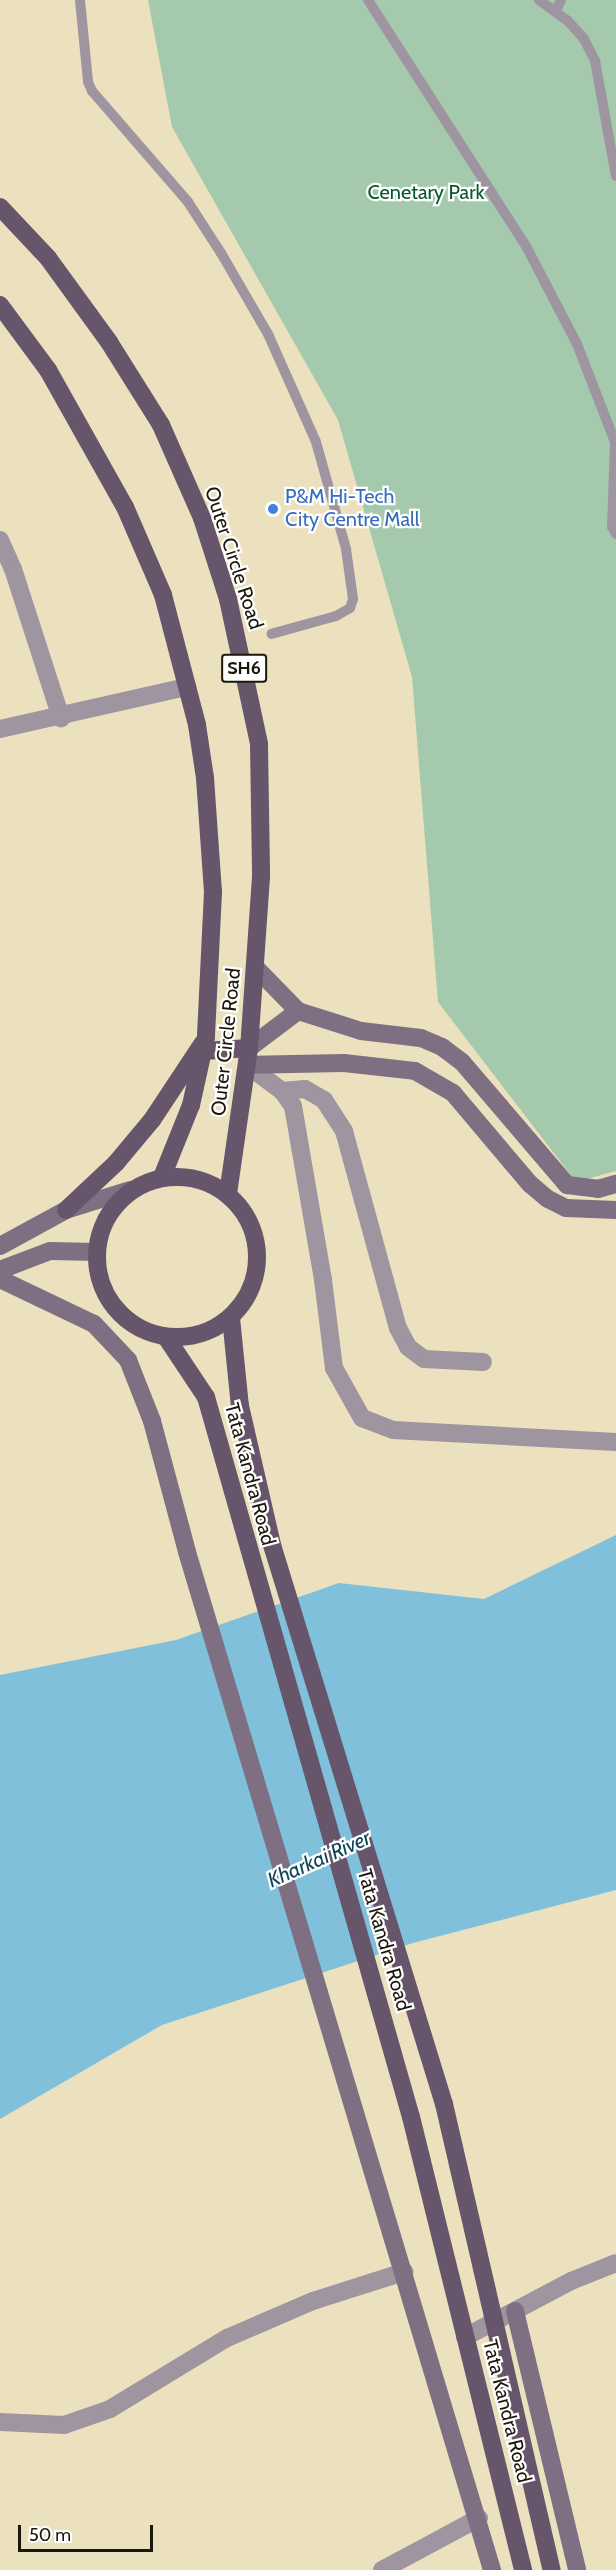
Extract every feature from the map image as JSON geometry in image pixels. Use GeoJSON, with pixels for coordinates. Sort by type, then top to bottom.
{"type":"FeatureCollection","features":[{"type":"Feature","properties":{"kind":"main road","name":"Outer Circle Road"},"geometry":{"type":"LineString","coordinates":[[0,207],[48,258],[110,342],[160,425],[202,518],[228,600],[259,744],[261,877],[257,969],[248,1056],[228,1194]]}},
{"type":"Feature","properties":{"kind":"main road"},"geometry":{"type":"LineString","coordinates":[[0,305],[48,370],[125,507],[163,596],[187,687],[205,778],[213,892],[205,1044],[191,1105],[162,1177]]}},
{"type":"Feature","properties":{"kind":"main road"},"geometry":{"type":"LineString","coordinates":[[205,1044],[248,1056]]}},
{"type":"Feature","properties":{"kind":"main road"},"geometry":{"type":"LineString","coordinates":[[66,1210],[116,1163],[152,1120],[205,1044]]}},
{"type":"Feature","properties":{"kind":"main road"},"geometry":{"type":"LineString","coordinates":[[162,1177],[197,1178],[228,1194],[250,1221],[258,1255],[251,1290],[231,1318],[200,1335],[166,1338],[135,1327],[112,1305],[99,1276],[96,1252],[101,1228],[113,1207],[130,1190],[162,1177]]}},
{"type":"Feature","properties":{"kind":"main road","name":"Tata Kandra Road"},"geometry":{"type":"LineString","coordinates":[[231,1318],[240,1407],[272,1545],[444,2104],[552,2570]]}},
{"type":"Feature","properties":{"kind":"main road","name":"Tata Kandra Road"},"geometry":{"type":"LineString","coordinates":[[166,1338],[191,1370],[206,1397],[246,1545],[411,2116],[523,2570]]}},
{"type":"Feature","properties":{"kind":"street"},"geometry":{"type":"LineString","coordinates":[[0,540],[13,568],[61,718]]}},
{"type":"Feature","properties":{"kind":"street"},"geometry":{"type":"LineString","coordinates":[[0,729],[61,718],[187,687]]}},
{"type":"Feature","properties":{"kind":"street"},"geometry":{"type":"LineString","coordinates":[[257,969],[298,1011],[361,1031],[404,1036],[442,1047],[462,1062],[567,1185],[598,1189],[616,1184]]}},
{"type":"Feature","properties":{"kind":"street"},"geometry":{"type":"LineString","coordinates":[[248,1056],[298,1011]]}},
{"type":"Feature","properties":{"kind":"street"},"geometry":{"type":"LineString","coordinates":[[398,1067],[404,1036]]}},
{"type":"Feature","properties":{"kind":"street"},"geometry":{"type":"LineString","coordinates":[[248,1056],[398,1067],[426,1076],[453,1093],[530,1184],[548,1199],[566,1208],[616,1210]]}},
{"type":"Feature","properties":{"kind":"street"},"geometry":{"type":"LineString","coordinates":[[248,1056],[282,1090],[292,1106],[323,1280],[334,1368],[362,1418],[393,1430],[616,1442]]}},
{"type":"Feature","properties":{"kind":"street"},"geometry":{"type":"LineString","coordinates":[[282,1090],[305,1089],[324,1100],[344,1131],[398,1328],[408,1347],[424,1359],[483,1362]]}},
{"type":"Feature","properties":{"kind":"street"},"geometry":{"type":"LineString","coordinates":[[0,1246],[66,1210],[130,1190]]}},
{"type":"Feature","properties":{"kind":"street"},"geometry":{"type":"LineString","coordinates":[[0,1270],[50,1251],[96,1252]]}},
{"type":"Feature","properties":{"kind":"street"},"geometry":{"type":"LineString","coordinates":[[0,1279],[94,1324],[128,1360],[153,1421],[187,1552],[479,2518],[492,2570]]}},
{"type":"Feature","properties":{"kind":"street"},"geometry":{"type":"LineString","coordinates":[[465,2337],[495,2319],[571,2281],[616,2264]]}},
{"type":"Feature","properties":{"kind":"street"},"geometry":{"type":"LineString","coordinates":[[0,2422],[64,2425],[110,2409],[227,2338],[313,2301],[404,2272]]}},
{"type":"Feature","properties":{"kind":"street"},"geometry":{"type":"LineString","coordinates":[[515,2311],[577,2570]]}},
{"type":"Feature","properties":{"kind":"street"},"geometry":{"type":"LineString","coordinates":[[382,2570],[479,2518]]}},
{"type":"Feature","properties":{"kind":"lane"},"geometry":{"type":"LineString","coordinates":[[80,0],[87,75],[92,91],[188,202],[221,253],[268,334],[316,442],[346,549],[353,599],[350,608],[336,616],[271,634]]}},
{"type":"Feature","properties":{"kind":"lane"},"geometry":{"type":"LineString","coordinates":[[368,0],[526,246],[577,344],[615,442],[612,526],[616,534]]}},
{"type":"Feature","properties":{"kind":"lane"},"geometry":{"type":"LineString","coordinates":[[539,0],[584,39],[594,61],[616,176]]}},
{"type":"Feature","properties":{"kind":"lane"},"geometry":{"type":"LineString","coordinates":[[555,12],[561,0]]}},
{"type":"Feature","properties":{"kind":"green space","name":"Cenetary Park"},"geometry":{"type":"Polygon","coordinates":[[[148,0],[616,0],[616,1171],[576,1182],[438,1002],[412,677],[338,420],[172,127],[148,0]]]}},
{"type":"Feature","properties":{"kind":"water","name":"Kharkai River"},"geometry":{"type":"Polygon","coordinates":[[[616,1535],[616,1890],[413,1943],[162,2025],[0,2119],[0,1675],[176,1640],[339,1583],[484,1599],[616,1535]]]}},
{"type":"Feature","properties":{"kind":"place","name":"P&M Hi-Tech City Centre Mall"},"geometry":{"type":"Point","coordinates":[273,509]}}]}
